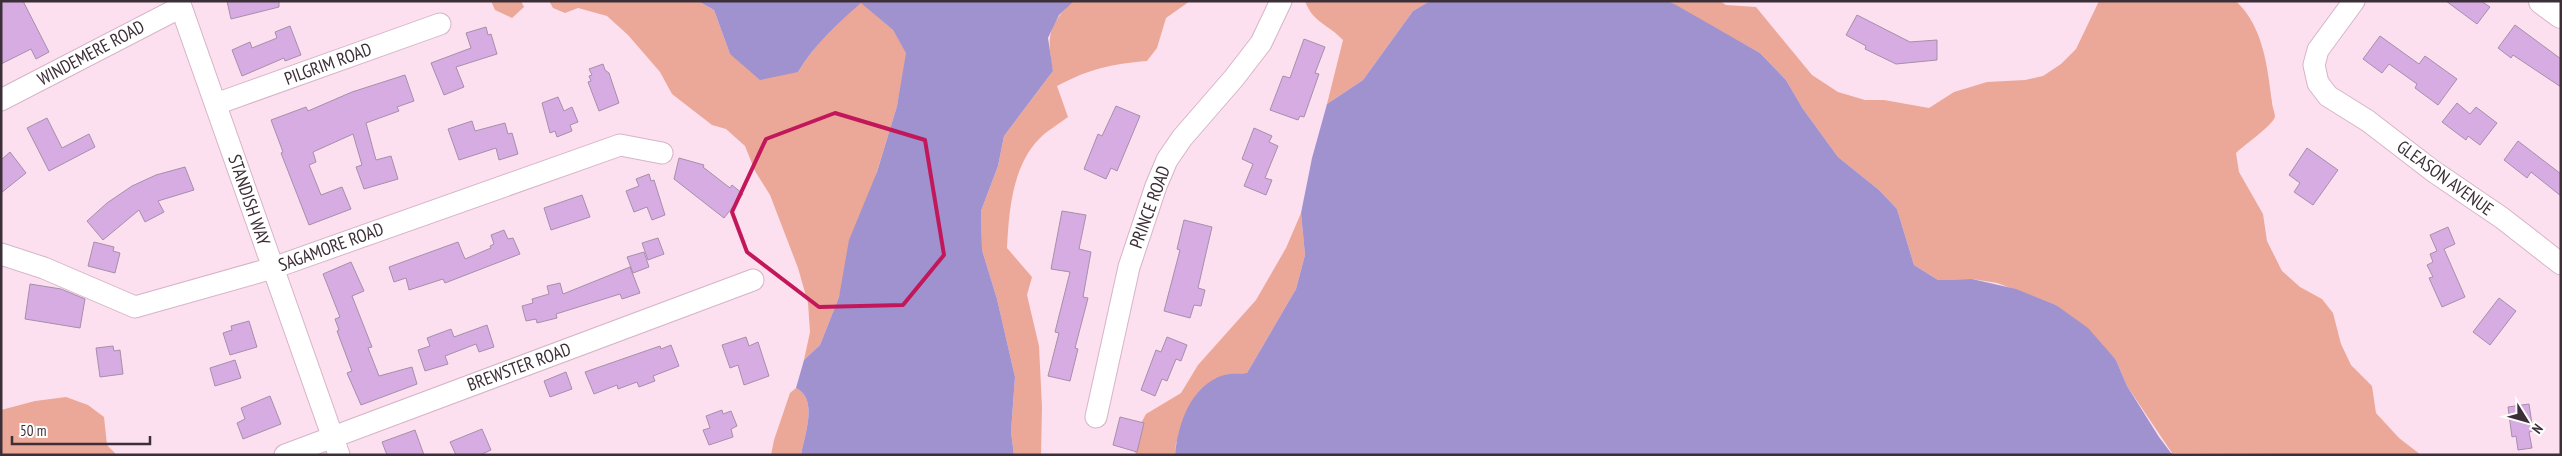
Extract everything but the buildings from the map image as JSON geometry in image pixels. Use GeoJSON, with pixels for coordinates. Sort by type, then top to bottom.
{"type":"FeatureCollection","features":[{"type":"Feature","properties":{"kind":"street","name":"PRINCE ROAD"},"geometry":{"type":"LineString","coordinates":[[1096,417],[1129,267],[1156,186],[1167,160],[1182,138],[1234,78],[1261,43],[1281,1]]}},
{"type":"Feature","properties":{"kind":"street","name":"GLEASON AVENUE"},"geometry":{"type":"LineString","coordinates":[[2354,1],[2318,50],[2314,65],[2318,83],[2328,96],[2368,121],[2433,171],[2502,218],[2561,264]]}},
{"type":"Feature","properties":{"kind":"street"},"geometry":{"type":"LineString","coordinates":[[2542,1],[2561,16]]}},
{"type":"Feature","properties":{"kind":"street","name":"WINDEMERE ROAD"},"geometry":{"type":"LineString","coordinates":[[1,100],[180,4]]}},
{"type":"Feature","properties":{"kind":"street","name":"STANDISH WAY"},"geometry":{"type":"LineString","coordinates":[[180,4],[335,446]]}},
{"type":"Feature","properties":{"kind":"street","name":"PILGRIM ROAD"},"geometry":{"type":"LineString","coordinates":[[216,104],[440,24]]}},
{"type":"Feature","properties":{"kind":"street","name":"SAGAMORE ROAD"},"geometry":{"type":"LineString","coordinates":[[1,254],[44,268],[135,307],[273,268],[620,145],[662,153]]}},
{"type":"Feature","properties":{"kind":"street","name":"BREWSTER ROAD"},"geometry":{"type":"LineString","coordinates":[[285,455],[335,446],[752,280]]}},
{"type":"Feature","properties":{"kind":"highlighted area"},"geometry":{"type":"Polygon","coordinates":[[[835,113],[925,140],[944,255],[903,305],[819,307],[747,252],[732,212],[766,139],[835,113]]]}},
{"type":"Feature","properties":{"kind":"shaded area"},"geometry":{"type":"Polygon","coordinates":[[[491,1],[521,1],[524,7],[512,18],[495,10],[491,1]]]}},
{"type":"Feature","properties":{"kind":"shaded area"},"geometry":{"type":"Polygon","coordinates":[[[549,1],[698,1],[714,10],[730,54],[798,72],[819,43],[861,2],[893,30],[907,53],[897,106],[839,297],[820,345],[804,360],[810,332],[808,303],[798,268],[770,195],[755,171],[745,146],[726,129],[712,125],[672,94],[660,72],[628,35],[607,16],[578,8],[565,13],[553,8],[549,1]]]}},
{"type":"Feature","properties":{"kind":"shaded area"},"geometry":{"type":"Polygon","coordinates":[[[698,1],[1074,1],[1059,15],[1048,38],[1053,71],[1004,136],[998,166],[981,211],[982,250],[997,299],[1015,377],[1011,432],[1014,455],[801,455],[807,428],[808,409],[807,400],[803,393],[796,388],[804,360],[820,345],[839,297],[849,240],[877,172],[897,106],[906,53],[893,30],[861,3],[819,43],[798,72],[760,80],[730,54],[714,10],[698,1]]]}},
{"type":"Feature","properties":{"kind":"shaded area"},"geometry":{"type":"Polygon","coordinates":[[[1190,1],[1166,18],[1157,48],[1147,61],[1100,68],[1057,86],[1068,117],[1040,138],[1023,162],[1011,204],[1007,248],[1032,277],[1027,295],[1039,346],[1042,407],[1041,455],[1014,455],[1011,432],[1015,377],[997,299],[982,250],[981,211],[998,166],[1004,136],[1053,71],[1050,50],[1051,34],[1057,19],[1071,2],[1190,1]]]}},
{"type":"Feature","properties":{"kind":"shaded area"},"geometry":{"type":"Polygon","coordinates":[[[1305,1],[1430,1],[1413,11],[1363,80],[1327,104],[1343,40],[1312,14],[1305,1]]]}},
{"type":"Feature","properties":{"kind":"shaded area"},"geometry":{"type":"Polygon","coordinates":[[[1430,1],[1667,1],[1760,53],[1786,80],[1803,109],[1838,157],[1879,190],[1897,209],[1914,265],[1938,280],[1972,279],[2016,289],[2056,305],[2088,328],[2116,360],[2127,386],[2159,437],[2171,453],[2176,455],[1175,455],[1179,431],[1194,397],[1212,380],[1227,374],[1247,373],[1296,289],[1305,255],[1301,213],[1312,158],[1327,104],[1363,80],[1413,11],[1430,1]]]}},
{"type":"Feature","properties":{"kind":"shaded area"},"geometry":{"type":"Polygon","coordinates":[[[1667,1],[1720,1],[1726,5],[1756,7],[1812,75],[1838,92],[1865,100],[1884,100],[1929,108],[1954,92],[1987,82],[2025,80],[2043,76],[2061,64],[2076,49],[2099,1],[2236,1],[2253,23],[2263,48],[2275,115],[2269,125],[2236,153],[2239,172],[2263,214],[2267,241],[2282,271],[2300,287],[2322,299],[2333,313],[2341,344],[2351,365],[2372,386],[2376,413],[2399,438],[2421,455],[2172,453],[2127,386],[2116,360],[2056,305],[1997,283],[1972,279],[1938,280],[1914,265],[1897,209],[1879,190],[1838,157],[1803,109],[1786,80],[1760,53],[1667,1]]]}},
{"type":"Feature","properties":{"kind":"shaded area"},"geometry":{"type":"Polygon","coordinates":[[[1301,213],[1305,255],[1296,289],[1247,373],[1224,375],[1176,443],[1175,455],[1136,455],[1132,440],[1146,414],[1181,393],[1198,365],[1256,300],[1286,248],[1301,213]]]}},
{"type":"Feature","properties":{"kind":"shaded area"},"geometry":{"type":"Polygon","coordinates":[[[796,388],[803,393],[807,400],[808,409],[807,428],[801,455],[771,455],[774,440],[790,393],[796,388]]]}},
{"type":"Feature","properties":{"kind":"shaded area"},"geometry":{"type":"Polygon","coordinates":[[[66,397],[88,405],[104,417],[107,445],[117,455],[1,455],[1,410],[35,401],[66,397]]]}}]}
